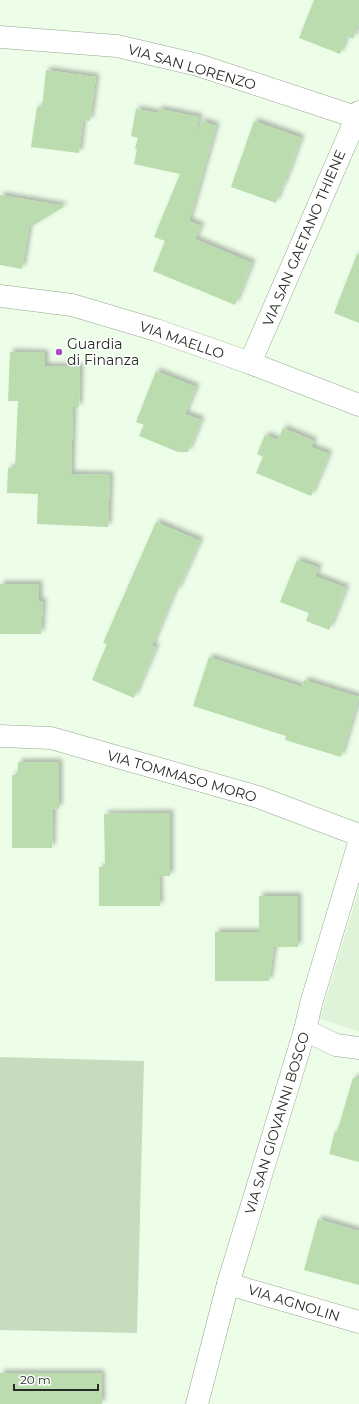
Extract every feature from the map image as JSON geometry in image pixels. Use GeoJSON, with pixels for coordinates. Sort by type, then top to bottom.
{"type":"FeatureCollection","features":[{"type":"Feature","properties":{"kind":"street","name":"VIA SAN LORENZO"},"geometry":{"type":"LineString","coordinates":[[0,37],[117,46],[198,65],[358,115]]}},
{"type":"Feature","properties":{"kind":"street","name":"VIA SAN GAETANO THIENE"},"geometry":{"type":"LineString","coordinates":[[250,364],[358,115]]}},
{"type":"Feature","properties":{"kind":"street","name":"VIA MAELLO"},"geometry":{"type":"LineString","coordinates":[[0,296],[72,305],[156,330],[359,405]]}},
{"type":"Feature","properties":{"kind":"street","name":"VIA TOMMASO MORO"},"geometry":{"type":"LineString","coordinates":[[0,736],[50,738],[258,798],[359,835]]}},
{"type":"Feature","properties":{"kind":"street","name":"VIA SAN GIOVANNI BOSCO"},"geometry":{"type":"LineString","coordinates":[[197,1404],[228,1284],[305,1030],[311,1004],[359,843]]}},
{"type":"Feature","properties":{"kind":"street"},"geometry":{"type":"LineString","coordinates":[[305,1030],[336,1045],[359,1048]]}},
{"type":"Feature","properties":{"kind":"street","name":"VIA AGNOLIN"},"geometry":{"type":"LineString","coordinates":[[228,1284],[359,1322]]}},
{"type":"Feature","properties":{"kind":"shaded area"},"geometry":{"type":"Polygon","coordinates":[[[359,889],[359,1031],[320,1019],[359,889]]]}},
{"type":"Feature","properties":{"kind":"shaded area"},"geometry":{"type":"Polygon","coordinates":[[[0,1057],[144,1061],[137,1333],[0,1330],[0,1057]]]}},
{"type":"Feature","properties":{"kind":"building"},"geometry":{"type":"Polygon","coordinates":[[[314,0],[359,0],[359,24],[353,39],[347,36],[340,54],[299,38],[314,0]]]}},
{"type":"Feature","properties":{"kind":"building"},"geometry":{"type":"Polygon","coordinates":[[[46,70],[96,77],[90,121],[83,120],[79,153],[31,147],[37,107],[42,107],[46,70]]]}},
{"type":"Feature","properties":{"kind":"building"},"geometry":{"type":"Polygon","coordinates":[[[136,109],[158,113],[159,109],[199,117],[195,138],[202,121],[216,126],[189,221],[201,226],[195,239],[252,263],[235,305],[153,271],[165,241],[154,237],[180,174],[134,164],[137,149],[135,148],[138,138],[131,136],[136,109]]]}},
{"type":"Feature","properties":{"kind":"building"},"geometry":{"type":"Polygon","coordinates":[[[254,121],[301,138],[276,203],[231,187],[254,121]]]}},
{"type":"Feature","properties":{"kind":"building"},"geometry":{"type":"Polygon","coordinates":[[[0,195],[65,206],[29,228],[22,269],[0,265],[0,195]]]}},
{"type":"Feature","properties":{"kind":"building"},"geometry":{"type":"Polygon","coordinates":[[[357,254],[359,254],[359,323],[334,313],[357,254]]]}},
{"type":"Feature","properties":{"kind":"building"},"geometry":{"type":"Polygon","coordinates":[[[10,352],[45,353],[45,366],[80,367],[79,407],[73,407],[71,474],[110,475],[108,527],[37,524],[38,494],[7,493],[8,468],[15,468],[18,401],[8,401],[10,352]]]}},
{"type":"Feature","properties":{"kind":"building"},"geometry":{"type":"Polygon","coordinates":[[[156,371],[196,387],[185,414],[201,420],[188,452],[178,452],[139,436],[144,425],[136,422],[156,371]]]}},
{"type":"Feature","properties":{"kind":"building"},"geometry":{"type":"Polygon","coordinates":[[[283,428],[314,441],[311,447],[329,454],[311,496],[256,473],[263,457],[257,454],[265,435],[278,440],[283,428]]]}},
{"type":"Feature","properties":{"kind":"building"},"geometry":{"type":"Polygon","coordinates":[[[156,522],[200,541],[177,591],[175,590],[152,646],[156,647],[134,698],[92,680],[107,644],[103,643],[156,522]]]}},
{"type":"Feature","properties":{"kind":"building"},"geometry":{"type":"Polygon","coordinates":[[[297,560],[319,568],[315,576],[346,588],[329,630],[306,621],[309,613],[280,602],[297,560]]]}},
{"type":"Feature","properties":{"kind":"building"},"geometry":{"type":"Polygon","coordinates":[[[0,584],[39,584],[39,601],[43,601],[41,634],[0,634],[0,584]]]}},
{"type":"Feature","properties":{"kind":"building"},"geometry":{"type":"Polygon","coordinates":[[[209,657],[302,687],[304,680],[359,697],[341,757],[285,740],[286,736],[193,706],[209,657]]]}},
{"type":"Feature","properties":{"kind":"building"},"geometry":{"type":"Polygon","coordinates":[[[18,762],[59,762],[59,809],[53,808],[52,848],[12,848],[12,775],[18,775],[18,762]]]}},
{"type":"Feature","properties":{"kind":"building"},"geometry":{"type":"Polygon","coordinates":[[[170,813],[170,876],[159,876],[160,906],[99,906],[99,867],[105,867],[104,814],[170,813]]]}},
{"type":"Feature","properties":{"kind":"building"},"geometry":{"type":"Polygon","coordinates":[[[259,896],[298,896],[298,947],[274,947],[269,981],[215,981],[215,932],[259,932],[259,896]]]}},
{"type":"Feature","properties":{"kind":"building"},"geometry":{"type":"Polygon","coordinates":[[[353,1078],[359,1078],[359,1162],[329,1154],[335,1131],[337,1132],[353,1078]]]}},
{"type":"Feature","properties":{"kind":"building"},"geometry":{"type":"Polygon","coordinates":[[[318,1219],[359,1231],[359,1285],[304,1270],[318,1219]]]}},
{"type":"Feature","properties":{"kind":"building"},"geometry":{"type":"Polygon","coordinates":[[[0,1373],[101,1373],[102,1404],[0,1404],[0,1373]]]}},
{"type":"Feature","properties":{"kind":"place","name":"Guardia di Finanza"},"geometry":{"type":"Point","coordinates":[59,352]}}]}
